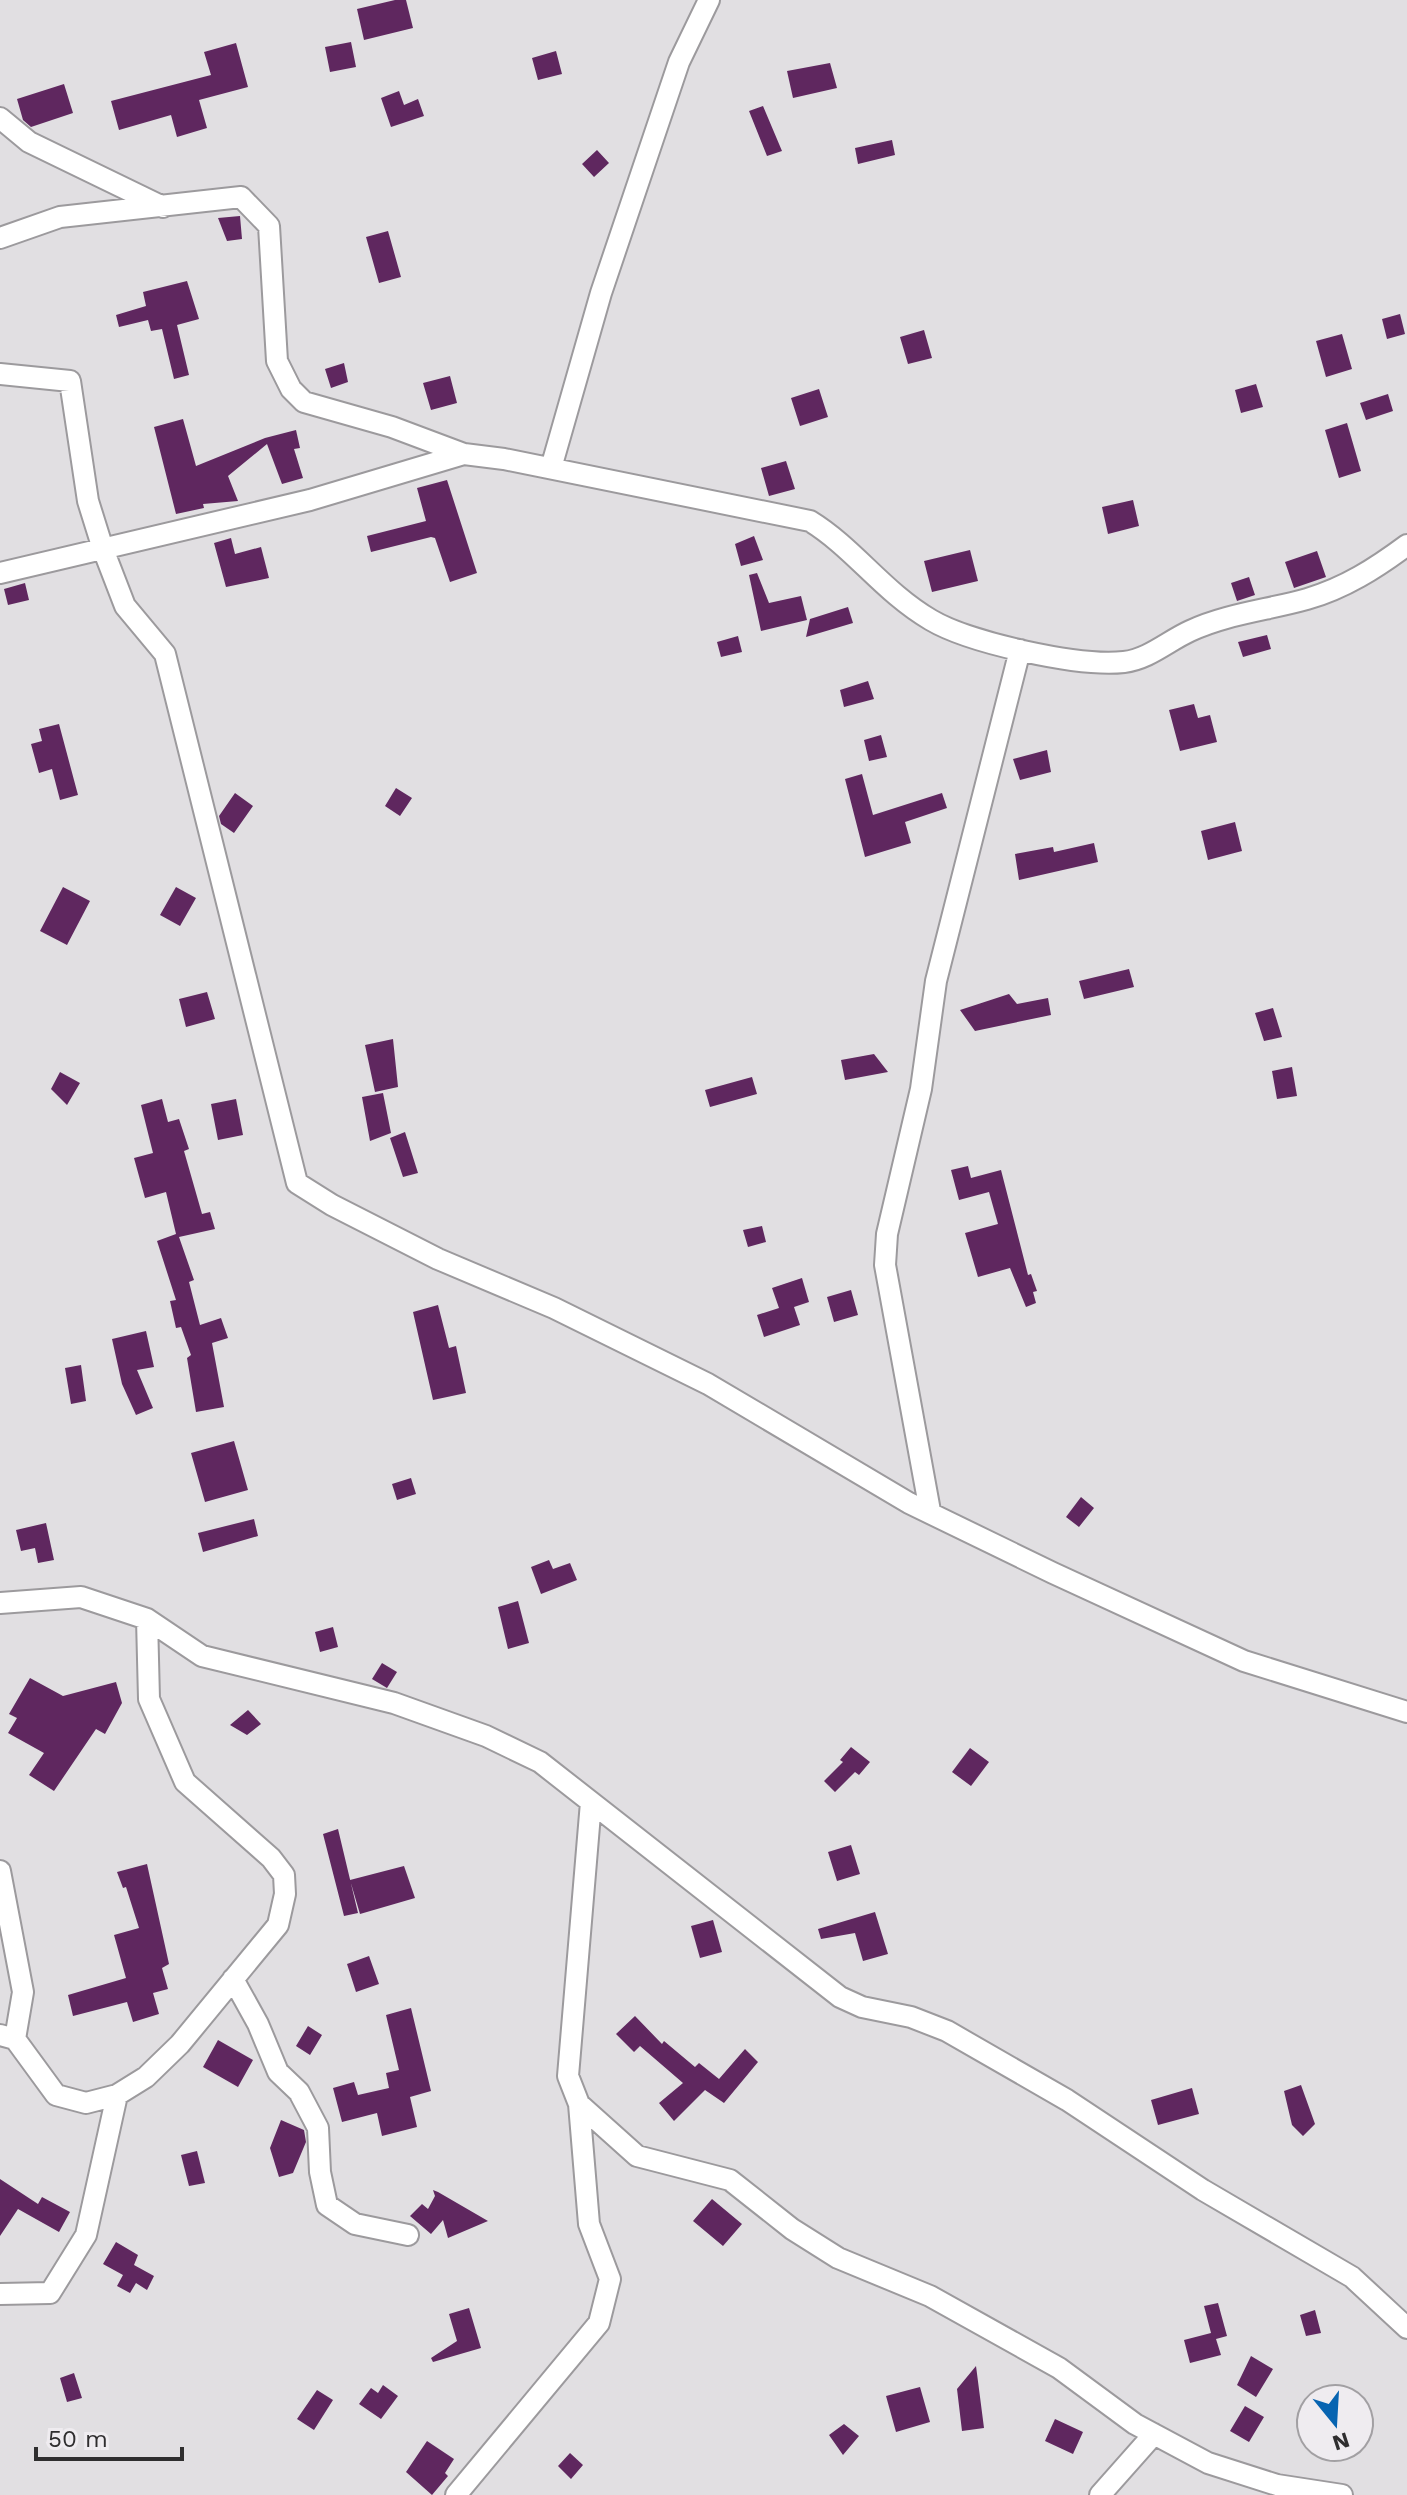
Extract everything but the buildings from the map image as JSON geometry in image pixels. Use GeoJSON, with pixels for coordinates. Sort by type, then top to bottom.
{"type":"FeatureCollection","features":[{"type":"Feature","properties":{"kind":"street"},"geometry":{"type":"LineString","coordinates":[[551,468],[601,293],[679,62],[709,0]]}},
{"type":"Feature","properties":{"kind":"street"},"geometry":{"type":"LineString","coordinates":[[0,118],[29,142],[163,207]]}},
{"type":"Feature","properties":{"kind":"street"},"geometry":{"type":"LineString","coordinates":[[0,238],[60,217],[241,197],[269,226],[277,361],[291,389],[304,402],[392,427],[464,454],[551,468],[810,521],[826,530],[892,595],[934,622],[1020,650],[1089,663],[1128,662],[1189,631],[1310,598],[1340,586],[1369,573],[1407,545]]}},
{"type":"Feature","properties":{"kind":"street"},"geometry":{"type":"LineString","coordinates":[[0,374],[70,381],[88,501],[103,549],[125,606],[165,654],[297,1183],[332,1205],[438,1259],[554,1308],[708,1384],[930,1511],[1244,1661],[1407,1712]]}},
{"type":"Feature","properties":{"kind":"street"},"geometry":{"type":"LineString","coordinates":[[0,573],[310,500],[464,454]]}},
{"type":"Feature","properties":{"kind":"street"},"geometry":{"type":"LineString","coordinates":[[930,1511],[885,1265],[887,1234],[921,1089],[936,981],[1020,650]]}},
{"type":"Feature","properties":{"kind":"street"},"geometry":{"type":"LineString","coordinates":[[0,1603],[81,1597],[147,1619],[202,1656],[394,1703],[486,1736],[540,1762],[840,1997],[862,2007],[911,2017],[947,2031],[1067,2100],[1203,2190],[1352,2277],[1407,2328]]}},
{"type":"Feature","properties":{"kind":"street"},"geometry":{"type":"LineString","coordinates":[[0,1871],[23,1992],[7,2037],[56,2095],[86,2103],[117,2095],[146,2077],[180,2044],[278,1925],[285,1894],[284,1875],[271,1858],[185,1782],[149,1699],[147,1619]]}},
{"type":"Feature","properties":{"kind":"street"},"geometry":{"type":"LineString","coordinates":[[456,2495],[599,2323],[610,2279],[589,2224],[579,2104],[568,2076],[591,1802]]}},
{"type":"Feature","properties":{"kind":"street"},"geometry":{"type":"LineString","coordinates":[[233,1979],[258,2024],[278,2072],[299,2092],[318,2128],[320,2172],[327,2205],[355,2224],[408,2235]]}},
{"type":"Feature","properties":{"kind":"street"},"geometry":{"type":"LineString","coordinates":[[0,2294],[50,2293],[86,2235],[117,2095]]}},
{"type":"Feature","properties":{"kind":"street"},"geometry":{"type":"LineString","coordinates":[[579,2104],[637,2156],[730,2180],[792,2229],[838,2258],[930,2296],[1059,2368],[1154,2434],[1208,2463],[1277,2485],[1342,2495]]}},
{"type":"Feature","properties":{"kind":"street"},"geometry":{"type":"LineString","coordinates":[[1100,2495],[1154,2434]]}}]}
